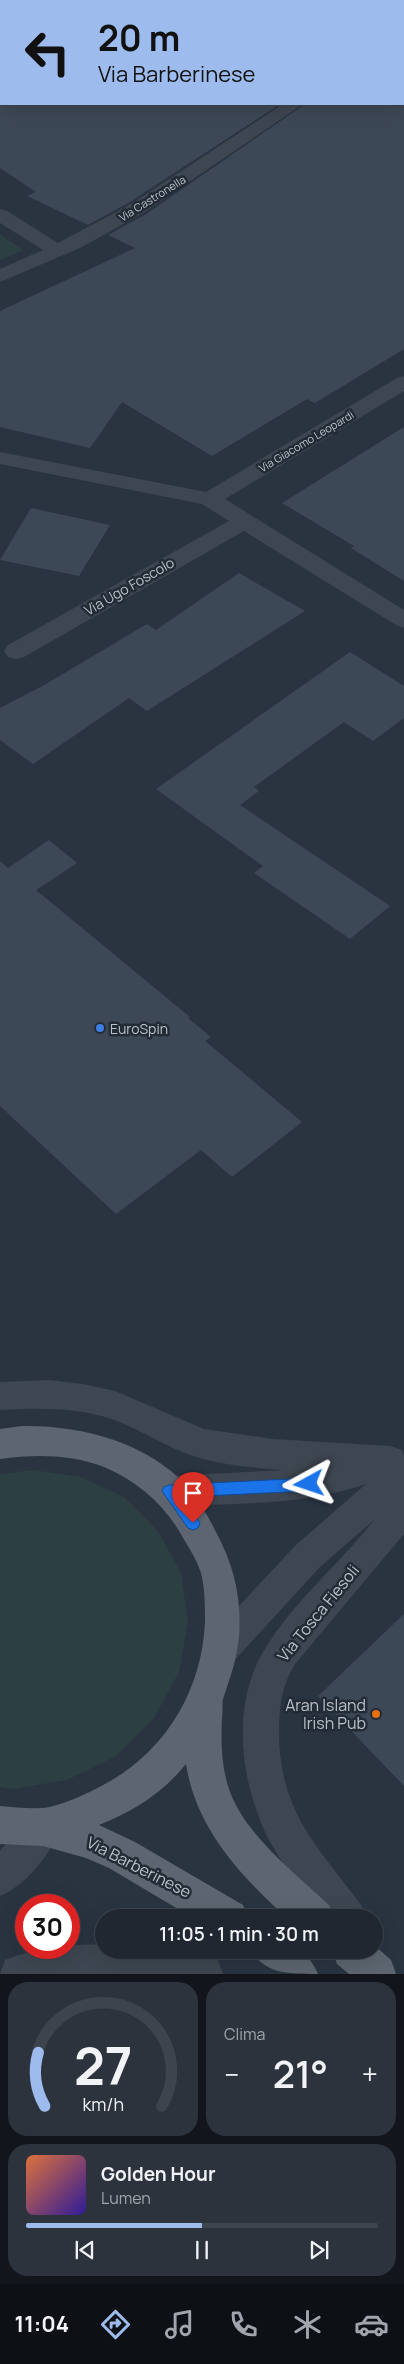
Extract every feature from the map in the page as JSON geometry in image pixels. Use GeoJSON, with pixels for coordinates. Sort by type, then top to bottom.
{"type":"FeatureCollection","features":[{"type":"Feature","properties":{"kind":"main road","name":"Via Barberinese"},"geometry":{"type":"LineString","coordinates":[[0,1444],[25,1441],[85,1446],[121,1459],[146,1473],[169,1491],[188,1513],[199,1533],[220,1582],[222,1614],[220,1651],[216,1676],[205,1703],[182,1742],[148,1778],[101,1807],[43,1828]]}},
{"type":"Feature","properties":{"kind":"main road","name":"Via Barberinese"},"geometry":{"type":"LineString","coordinates":[[205,1703],[204,1768],[223,1815],[237,1839],[255,1861],[306,1909]]}},
{"type":"Feature","properties":{"kind":"main road","name":"Via Barberinese"},"geometry":{"type":"LineString","coordinates":[[0,1825],[43,1828],[89,1840],[122,1855],[215,1909]]}},
{"type":"Feature","properties":{"kind":"main road"},"geometry":{"type":"LineString","coordinates":[[281,1959],[299,1974]]}},
{"type":"Feature","properties":{"kind":"main road"},"geometry":{"type":"LineString","coordinates":[[361,1959],[377,1974]]}},
{"type":"Feature","properties":{"kind":"street","name":"Via Castronella"},"geometry":{"type":"LineString","coordinates":[[0,276],[57,251],[138,208],[292,105]]}},
{"type":"Feature","properties":{"kind":"street"},"geometry":{"type":"LineString","coordinates":[[0,215],[57,251]]}},
{"type":"Feature","properties":{"kind":"street","name":"Via Giacomo Leopardi"},"geometry":{"type":"LineString","coordinates":[[209,499],[404,382]]}},
{"type":"Feature","properties":{"kind":"street"},"geometry":{"type":"LineString","coordinates":[[0,458],[209,499],[243,522],[404,620]]}},
{"type":"Feature","properties":{"kind":"street","name":"Via Ugo Foscolo"},"geometry":{"type":"LineString","coordinates":[[16,651],[243,522]]}},
{"type":"Feature","properties":{"kind":"street"},"geometry":{"type":"LineString","coordinates":[[0,1396],[50,1393],[89,1399],[131,1412],[184,1438],[246,1451],[399,1464]]}},
{"type":"Feature","properties":{"kind":"street"},"geometry":{"type":"LineString","coordinates":[[169,1491],[309,1484],[399,1464]]}},
{"type":"Feature","properties":{"kind":"street"},"geometry":{"type":"LineString","coordinates":[[220,1651],[308,1556],[399,1464]]}},
{"type":"Feature","properties":{"kind":"street","name":"Via Tosca Fiesoli"},"geometry":{"type":"LineString","coordinates":[[342,1909],[283,1828],[272,1804],[266,1783],[262,1750],[262,1713],[268,1685],[278,1659],[293,1639],[388,1530],[404,1507]]}},
{"type":"Feature","properties":{"kind":"street"},"geometry":{"type":"LineString","coordinates":[[0,1877],[43,1828]]}},
{"type":"Feature","properties":{"kind":"street"},"geometry":{"type":"LineString","coordinates":[[378,1959],[389,1974]]}},
{"type":"Feature","properties":{"kind":"street"},"geometry":{"type":"LineString","coordinates":[[19,1974],[72,1966],[114,1964],[160,1966],[204,1974]]}},
{"type":"Feature","properties":{"kind":"shaded area"},"geometry":{"type":"Polygon","coordinates":[[[0,234],[23,250],[0,260],[0,234]]]}},
{"type":"Feature","properties":{"kind":"shaded area"},"geometry":{"type":"Polygon","coordinates":[[[33,1470],[81,1477],[124,1497],[158,1531],[181,1573],[188,1622],[179,1672],[154,1718],[116,1756],[67,1780],[13,1789],[0,1787],[0,1474],[33,1470]]]}},
{"type":"Feature","properties":{"kind":"building"},"geometry":{"type":"Polygon","coordinates":[[[0,105],[278,105],[130,202],[88,225],[27,196],[36,192],[0,168],[0,105]]]}},
{"type":"Feature","properties":{"kind":"building"},"geometry":{"type":"Polygon","coordinates":[[[304,105],[404,105],[404,349],[315,403],[307,399],[212,456],[122,402],[90,448],[0,427],[0,311],[135,248],[108,235],[146,214],[304,105]]]}},
{"type":"Feature","properties":{"kind":"building"},"geometry":{"type":"Polygon","coordinates":[[[404,427],[404,581],[351,548],[354,546],[282,503],[404,427]]]}},
{"type":"Feature","properties":{"kind":"building"},"geometry":{"type":"Polygon","coordinates":[[[31,508],[110,525],[79,576],[0,560],[31,508]]]}},
{"type":"Feature","properties":{"kind":"building"},"geometry":{"type":"Polygon","coordinates":[[[239,573],[305,611],[147,711],[129,698],[33,764],[0,740],[0,708],[46,684],[147,624],[156,630],[239,573]]]}},
{"type":"Feature","properties":{"kind":"building"},"geometry":{"type":"Polygon","coordinates":[[[350,652],[404,686],[404,718],[373,741],[344,722],[254,787],[259,791],[240,805],[390,906],[350,939],[254,873],[263,866],[156,789],[350,652]]]}},
{"type":"Feature","properties":{"kind":"building","name":"EuroSpin"},"geometry":{"type":"Polygon","coordinates":[[[49,840],[77,863],[36,890],[190,1017],[188,1018],[211,1037],[205,1041],[302,1122],[232,1177],[201,1150],[116,1214],[0,1106],[0,861],[8,868],[49,840]]]}},
{"type":"Feature","properties":{"kind":"building"},"geometry":{"type":"Polygon","coordinates":[[[404,1614],[404,1786],[318,1696],[404,1614]]]}},
{"type":"Feature","properties":{"kind":"place","name":"EuroSpin"},"geometry":{"type":"Point","coordinates":[100,1028]}},
{"type":"Feature","properties":{"kind":"place","name":"Aran Island Irish Pub"},"geometry":{"type":"Point","coordinates":[376,1714]}},
{"type":"Feature","properties":{"kind":"route"},"geometry":{"type":"LineString","coordinates":[[193,1523],[188,1513],[169,1491],[283,1487],[309,1484]]}}]}
